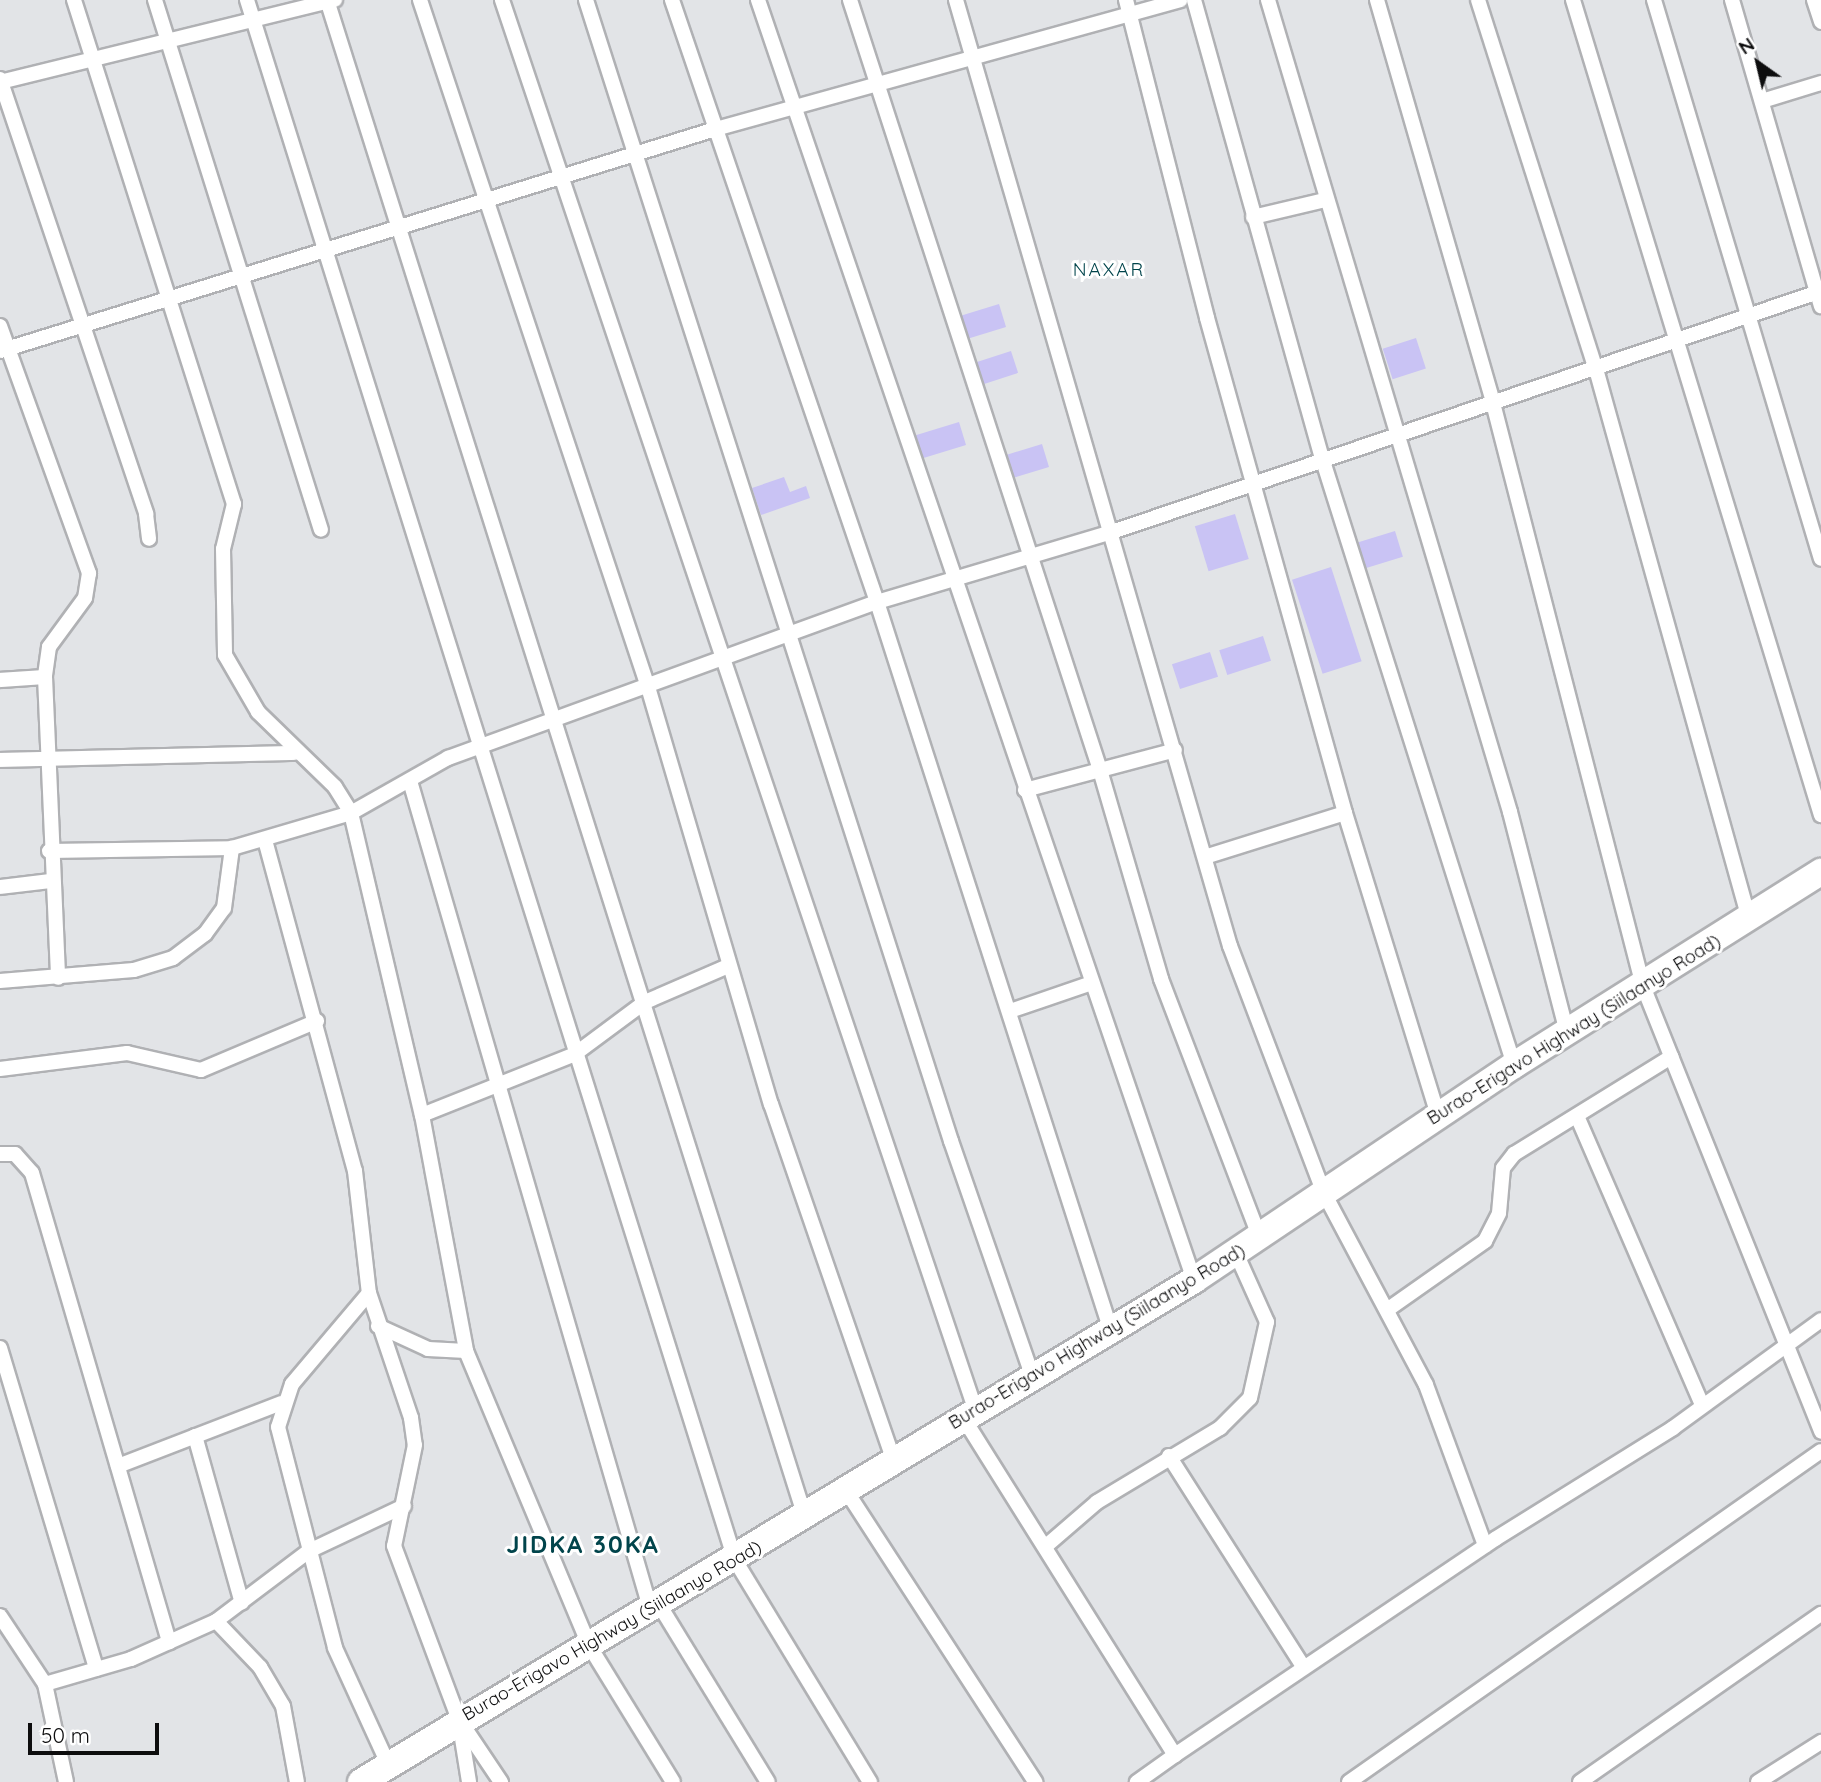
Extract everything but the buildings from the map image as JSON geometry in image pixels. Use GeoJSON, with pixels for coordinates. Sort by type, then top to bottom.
{"type":"FeatureCollection","features":[{"type":"Feature","properties":{"kind":"highway","name":"Burao-Erigavo Highway (Siilaanyo Road)"},"geometry":{"type":"LineString","coordinates":[[361,1782],[459,1720],[656,1608],[1194,1280],[1514,1065],[1821,872]]}},
{"type":"Feature","properties":{"kind":"street"},"geometry":{"type":"LineString","coordinates":[[74,0],[234,504],[223,549],[225,655],[258,712],[294,753],[335,787],[351,813],[422,1115],[466,1351],[590,1647],[673,1782]]}},
{"type":"Feature","properties":{"kind":"street"},"geometry":{"type":"LineString","coordinates":[[155,0],[321,530]]}},
{"type":"Feature","properties":{"kind":"street"},"geometry":{"type":"LineString","coordinates":[[247,0],[735,1560],[870,1782]]}},
{"type":"Feature","properties":{"kind":"street"},"geometry":{"type":"LineString","coordinates":[[420,0],[648,687],[728,966],[894,1462]]}},
{"type":"Feature","properties":{"kind":"street"},"geometry":{"type":"LineString","coordinates":[[502,0],[726,659],[970,1415],[1046,1546],[1175,1755]]}},
{"type":"Feature","properties":{"kind":"street"},"geometry":{"type":"LineString","coordinates":[[586,0],[791,637],[1034,1377]]}},
{"type":"Feature","properties":{"kind":"street"},"geometry":{"type":"LineString","coordinates":[[672,0],[712,130],[877,602],[1111,1331]]}},
{"type":"Feature","properties":{"kind":"street"},"geometry":{"type":"LineString","coordinates":[[758,0],[796,106],[1089,984],[1194,1280]]}},
{"type":"Feature","properties":{"kind":"street"},"geometry":{"type":"LineString","coordinates":[[850,0],[1100,770],[1161,979],[1260,1238]]}},
{"type":"Feature","properties":{"kind":"street"},"geometry":{"type":"LineString","coordinates":[[956,0],[1205,857],[1274,1075],[1324,1193],[1426,1385],[1485,1545]]}},
{"type":"Feature","properties":{"kind":"street"},"geometry":{"type":"LineString","coordinates":[[4,350],[243,276],[325,255],[712,130],[878,84],[1128,7],[1180,0]]}},
{"type":"Feature","properties":{"kind":"street"},"geometry":{"type":"LineString","coordinates":[[1194,0],[1323,461],[1514,1065]]}},
{"type":"Feature","properties":{"kind":"street"},"geometry":{"type":"LineString","coordinates":[[1268,0],[1325,200],[1510,812],[1567,1033]]}},
{"type":"Feature","properties":{"kind":"street"},"geometry":{"type":"LineString","coordinates":[[1377,0],[1493,403],[1643,986],[1821,1432]]}},
{"type":"Feature","properties":{"kind":"street"},"geometry":{"type":"LineString","coordinates":[[1478,0],[1596,369],[1749,919]]}},
{"type":"Feature","properties":{"kind":"street"},"geometry":{"type":"LineString","coordinates":[[1573,0],[1680,340],[1821,815]]}},
{"type":"Feature","properties":{"kind":"street"},"geometry":{"type":"LineString","coordinates":[[1654,0],[1821,559]]}},
{"type":"Feature","properties":{"kind":"street"},"geometry":{"type":"LineString","coordinates":[[49,851],[232,848],[265,840],[351,813],[479,747],[791,637],[877,602],[1112,532],[1252,480],[1397,438],[1749,317],[1820,297],[1732,0]]}},
{"type":"Feature","properties":{"kind":"street"},"geometry":{"type":"LineString","coordinates":[[1814,0],[1821,22]]}},
{"type":"Feature","properties":{"kind":"street"},"geometry":{"type":"LineString","coordinates":[[149,539],[146,514],[80,325],[0,81],[170,44],[253,19],[330,1],[552,721],[645,1002],[805,1517]]}},
{"type":"Feature","properties":{"kind":"street"},"geometry":{"type":"LineString","coordinates":[[1128,7],[1252,480],[1345,813],[1438,1115]]}},
{"type":"Feature","properties":{"kind":"street"},"geometry":{"type":"LineString","coordinates":[[1762,102],[1821,83]]}},
{"type":"Feature","properties":{"kind":"street"},"geometry":{"type":"LineString","coordinates":[[1253,217],[1325,200]]}},
{"type":"Feature","properties":{"kind":"street"},"geometry":{"type":"LineString","coordinates":[[0,327],[4,350],[89,573],[85,598],[48,647],[45,677],[44,757],[58,978]]}},
{"type":"Feature","properties":{"kind":"street"},"geometry":{"type":"LineString","coordinates":[[0,680],[45,677]]}},
{"type":"Feature","properties":{"kind":"street"},"geometry":{"type":"LineString","coordinates":[[1025,790],[1175,750]]}},
{"type":"Feature","properties":{"kind":"street"},"geometry":{"type":"LineString","coordinates":[[0,760],[294,753]]}},
{"type":"Feature","properties":{"kind":"street"},"geometry":{"type":"LineString","coordinates":[[410,781],[656,1608],[768,1782]]}},
{"type":"Feature","properties":{"kind":"street"},"geometry":{"type":"LineString","coordinates":[[1205,857],[1345,813]]}},
{"type":"Feature","properties":{"kind":"street"},"geometry":{"type":"LineString","coordinates":[[265,840],[317,1021],[355,1171],[369,1293],[415,1445],[394,1546],[459,1720],[470,1782]]}},
{"type":"Feature","properties":{"kind":"street"},"geometry":{"type":"LineString","coordinates":[[0,981],[134,970],[173,958],[205,934],[224,908],[232,848]]}},
{"type":"Feature","properties":{"kind":"street"},"geometry":{"type":"LineString","coordinates":[[0,887],[50,881]]}},
{"type":"Feature","properties":{"kind":"street"},"geometry":{"type":"LineString","coordinates":[[422,1115],[575,1054],[645,1002],[728,966]]}},
{"type":"Feature","properties":{"kind":"street"},"geometry":{"type":"LineString","coordinates":[[1010,1012],[1089,984]]}},
{"type":"Feature","properties":{"kind":"street"},"geometry":{"type":"LineString","coordinates":[[0,1069],[127,1053],[201,1070],[317,1021]]}},
{"type":"Feature","properties":{"kind":"street"},"geometry":{"type":"LineString","coordinates":[[1387,1310],[1486,1241],[1499,1213],[1503,1168],[1577,1116],[1671,1058]]}},
{"type":"Feature","properties":{"kind":"street"},"geometry":{"type":"LineString","coordinates":[[1577,1116],[1702,1405]]}},
{"type":"Feature","properties":{"kind":"street"},"geometry":{"type":"LineString","coordinates":[[0,1154],[15,1154],[32,1173],[169,1642]]}},
{"type":"Feature","properties":{"kind":"street"},"geometry":{"type":"LineString","coordinates":[[1046,1546],[1097,1502],[1238,1415],[1262,1367],[1265,1306],[1236,1253]]}},
{"type":"Feature","properties":{"kind":"street"},"geometry":{"type":"LineString","coordinates":[[118,1466],[281,1403],[369,1293]]}},
{"type":"Feature","properties":{"kind":"street"},"geometry":{"type":"LineString","coordinates":[[1137,1782],[1303,1666],[1702,1405],[1821,1320]]}},
{"type":"Feature","properties":{"kind":"street"},"geometry":{"type":"LineString","coordinates":[[378,1326],[428,1349],[466,1351]]}},
{"type":"Feature","properties":{"kind":"street"},"geometry":{"type":"LineString","coordinates":[[0,1348],[96,1669]]}},
{"type":"Feature","properties":{"kind":"street"},"geometry":{"type":"LineString","coordinates":[[281,1403],[278,1427],[335,1648],[389,1766]]}},
{"type":"Feature","properties":{"kind":"street"},"geometry":{"type":"LineString","coordinates":[[194,1436],[242,1603]]}},
{"type":"Feature","properties":{"kind":"street"},"geometry":{"type":"LineString","coordinates":[[1349,1782],[1821,1451]]}},
{"type":"Feature","properties":{"kind":"street"},"geometry":{"type":"LineString","coordinates":[[1169,1456],[1303,1666]]}},
{"type":"Feature","properties":{"kind":"street"},"geometry":{"type":"LineString","coordinates":[[847,1492],[1035,1782]]}},
{"type":"Feature","properties":{"kind":"street"},"geometry":{"type":"LineString","coordinates":[[46,1684],[169,1642],[216,1621],[309,1552],[404,1506]]}},
{"type":"Feature","properties":{"kind":"street"},"geometry":{"type":"LineString","coordinates":[[1580,1782],[1821,1614]]}},
{"type":"Feature","properties":{"kind":"street"},"geometry":{"type":"LineString","coordinates":[[1,1618],[46,1684],[66,1782]]}},
{"type":"Feature","properties":{"kind":"street"},"geometry":{"type":"LineString","coordinates":[[216,1621],[260,1667],[283,1706],[297,1782]]}},
{"type":"Feature","properties":{"kind":"street"},"geometry":{"type":"LineString","coordinates":[[459,1720],[501,1782]]}},
{"type":"Feature","properties":{"kind":"street"},"geometry":{"type":"LineString","coordinates":[[1758,1782],[1821,1742]]}},
{"type":"Feature","properties":{"kind":"district","name":"NAXAR"},"geometry":{"type":"Point","coordinates":[1109,270]}},
{"type":"Feature","properties":{"kind":"district","name":"JIDKA 30KA"},"geometry":{"type":"Point","coordinates":[583,1545]}}]}
